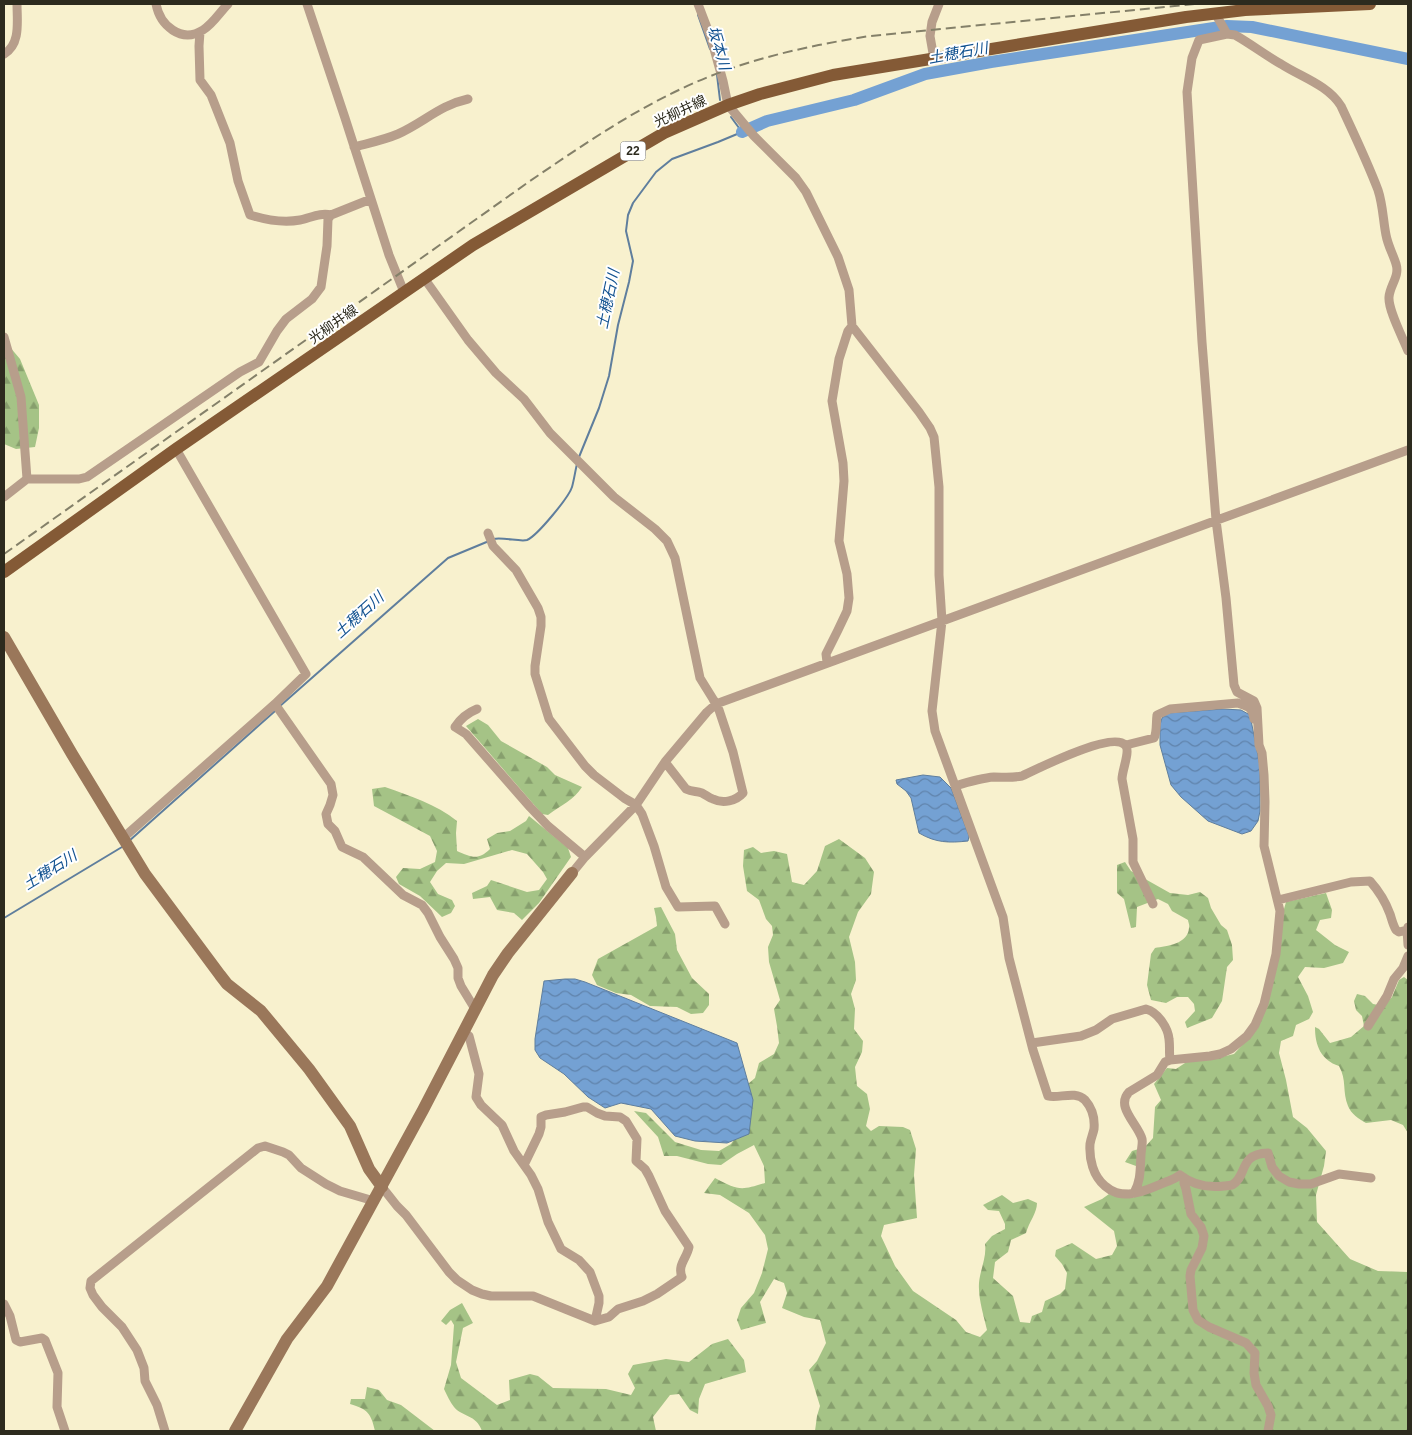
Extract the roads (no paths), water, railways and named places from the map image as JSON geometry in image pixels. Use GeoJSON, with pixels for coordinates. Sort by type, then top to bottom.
{"type":"FeatureCollection","features":[{"type":"Feature","properties":{"kind":"main road","name":"光柳井線"},"geometry":{"type":"LineString","coordinates":[[4,572],[176,449],[473,245],[664,133],[728,105],[778,89],[833,75],[934,59],[1216,15],[1282,8],[1370,4]]}},
{"type":"Feature","properties":{"kind":"street"},"geometry":{"type":"LineString","coordinates":[[4,54],[15,43],[17,4]]}},
{"type":"Feature","properties":{"kind":"street"},"geometry":{"type":"LineString","coordinates":[[156,4],[160,18],[166,26],[175,32],[190,34],[200,32],[228,4]]}},
{"type":"Feature","properties":{"kind":"street"},"geometry":{"type":"LineString","coordinates":[[307,4],[389,255],[404,292]]}},
{"type":"Feature","properties":{"kind":"street"},"geometry":{"type":"LineString","coordinates":[[698,4],[711,38],[728,105],[754,136],[796,178],[806,192],[838,257],[849,290],[852,326],[919,412],[934,437],[939,487],[939,575],[942,621],[932,720],[1003,917],[1008,953],[1048,1096],[1078,1096],[1090,1107],[1093,1115],[1094,1130],[1090,1141],[1090,1151],[1095,1175],[1112,1192],[1120,1194],[1150,1190],[1180,1176],[1193,1184],[1213,1188],[1232,1185],[1240,1177],[1244,1166],[1252,1157],[1261,1154],[1268,1154],[1272,1167],[1279,1176],[1289,1182],[1311,1184],[1339,1174],[1370,1178]]}},
{"type":"Feature","properties":{"kind":"street"},"geometry":{"type":"LineString","coordinates":[[934,59],[930,36],[932,22],[939,4]]}},
{"type":"Feature","properties":{"kind":"street"},"geometry":{"type":"LineString","coordinates":[[1216,15],[1226,32]]}},
{"type":"Feature","properties":{"kind":"street"},"geometry":{"type":"LineString","coordinates":[[200,32],[200,80],[211,95],[230,143],[238,181],[250,215],[272,220],[301,220],[323,214],[331,215],[371,199]]}},
{"type":"Feature","properties":{"kind":"street"},"geometry":{"type":"LineString","coordinates":[[1134,1193],[1138,1187],[1140,1176],[1142,1139],[1127,1113],[1125,1096],[1157,1075],[1165,1062],[1220,1054],[1239,1044],[1248,1036],[1264,1004],[1276,954],[1280,911],[1264,846],[1264,774],[1259,744],[1257,708],[1254,701],[1237,692],[1234,685],[1216,520],[1202,342],[1187,92],[1192,58],[1199,40],[1226,32],[1235,35],[1336,98],[1378,192],[1386,236],[1397,265],[1397,273],[1389,299],[1408,351]]}},
{"type":"Feature","properties":{"kind":"street"},"geometry":{"type":"LineString","coordinates":[[354,147],[400,133],[440,109],[468,99]]}},
{"type":"Feature","properties":{"kind":"street"},"geometry":{"type":"LineString","coordinates":[[4,497],[27,479],[79,479],[87,477],[240,372],[259,362],[286,319],[312,299],[322,287],[328,219],[331,215]]}},
{"type":"Feature","properties":{"kind":"street"},"geometry":{"type":"LineString","coordinates":[[424,278],[468,340],[496,373],[524,399],[550,433],[614,497],[668,541],[675,558],[700,678],[716,704],[733,752],[743,793],[739,798],[730,801],[716,801],[702,793],[691,792],[686,789],[665,762]]}},
{"type":"Feature","properties":{"kind":"street"},"geometry":{"type":"LineString","coordinates":[[827,662],[826,654],[847,611],[849,598],[847,574],[839,541],[844,481],[832,401],[839,359],[848,331],[852,326]]}},
{"type":"Feature","properties":{"kind":"street"},"geometry":{"type":"LineString","coordinates":[[4,337],[21,397],[27,479]]}},
{"type":"Feature","properties":{"kind":"street"},"geometry":{"type":"LineString","coordinates":[[123,838],[277,707],[306,674],[176,449]]}},
{"type":"Feature","properties":{"kind":"street"},"geometry":{"type":"LineString","coordinates":[[235,1431],[288,1339],[327,1286],[382,1187],[493,975],[508,953],[585,857],[636,804],[665,762],[716,704],[1408,450]]}},
{"type":"Feature","properties":{"kind":"street"},"geometry":{"type":"LineString","coordinates":[[490,536],[496,549],[516,570],[538,608],[541,617],[535,674],[549,719],[594,775],[624,798],[636,804],[642,814],[654,846],[666,887],[678,907],[715,906],[725,924]]}},
{"type":"Feature","properties":{"kind":"street"},"geometry":{"type":"LineString","coordinates":[[4,637],[67,746],[145,874],[227,984],[261,1011],[328,1093],[350,1126],[369,1169],[457,1280],[472,1290],[491,1296],[533,1296],[595,1321],[609,1317],[618,1309],[657,1294],[682,1277],[680,1266],[689,1247],[665,1211],[650,1176],[636,1161],[637,1138],[626,1121],[620,1117],[605,1116],[588,1107],[541,1117],[540,1134],[524,1165]]}},
{"type":"Feature","properties":{"kind":"street"},"geometry":{"type":"LineString","coordinates":[[955,786],[986,778],[1022,776],[1080,750],[1101,744],[1118,742],[1126,745],[1154,738],[1156,735],[1157,715],[1170,709],[1238,703],[1248,707],[1253,712],[1258,723]]}},
{"type":"Feature","properties":{"kind":"street"},"geometry":{"type":"LineString","coordinates":[[277,707],[331,784],[332,795],[326,814],[328,824],[335,831],[342,846],[363,857],[403,895],[422,905],[454,959],[458,968],[458,978],[461,986],[475,1009]]}},
{"type":"Feature","properties":{"kind":"street"},"geometry":{"type":"LineString","coordinates":[[477,709],[467,713],[459,720],[455,727],[466,734],[548,826],[585,857]]}},
{"type":"Feature","properties":{"kind":"street"},"geometry":{"type":"LineString","coordinates":[[1126,745],[1127,757],[1122,771],[1122,779],[1133,839],[1133,862],[1153,904]]}},
{"type":"Feature","properties":{"kind":"street"},"geometry":{"type":"LineString","coordinates":[[1278,900],[1351,882],[1370,881],[1390,912],[1396,930],[1399,932],[1407,928],[1408,945]]}},
{"type":"Feature","properties":{"kind":"street"},"geometry":{"type":"LineString","coordinates":[[1368,1026],[1374,1019],[1408,956]]}},
{"type":"Feature","properties":{"kind":"street"},"geometry":{"type":"LineString","coordinates":[[1032,1043],[1081,1036],[1096,1030],[1112,1019],[1146,1009],[1151,1010],[1160,1019],[1167,1032],[1170,1060]]}},
{"type":"Feature","properties":{"kind":"street"},"geometry":{"type":"LineString","coordinates":[[464,1032],[469,1036],[479,1074],[476,1097],[481,1105],[502,1125],[514,1151],[531,1174],[548,1222],[561,1250],[580,1260],[590,1272],[599,1296],[595,1321]]}},
{"type":"Feature","properties":{"kind":"street"},"geometry":{"type":"LineString","coordinates":[[165,1431],[157,1405],[145,1381],[144,1368],[137,1350],[122,1327],[93,1295],[90,1288],[91,1281],[258,1148],[265,1146],[289,1155],[301,1168],[326,1184],[340,1191],[374,1201]]}},
{"type":"Feature","properties":{"kind":"street"},"geometry":{"type":"LineString","coordinates":[[1184,1179],[1191,1214],[1201,1227],[1204,1236],[1202,1248],[1190,1276],[1193,1310],[1198,1320],[1209,1327],[1246,1343],[1255,1353],[1254,1374],[1256,1385],[1271,1415],[1268,1431]]}},
{"type":"Feature","properties":{"kind":"street"},"geometry":{"type":"LineString","coordinates":[[4,1304],[10,1316],[16,1340],[20,1342],[42,1338],[45,1340],[58,1373],[57,1407],[65,1431]]}},
{"type":"Feature","properties":{"kind":"water"},"geometry":{"type":"Polygon","coordinates":[[[1223,709],[1241,710],[1250,715],[1260,766],[1260,811],[1258,821],[1251,831],[1242,834],[1208,821],[1181,797],[1171,785],[1160,745],[1160,725],[1162,718],[1168,713],[1223,709]]]}},
{"type":"Feature","properties":{"kind":"water"},"geometry":{"type":"Polygon","coordinates":[[[923,775],[940,777],[951,788],[969,836],[968,841],[943,841],[931,839],[919,833],[911,798],[897,784],[896,780],[923,775]]]}},
{"type":"Feature","properties":{"kind":"water"},"geometry":{"type":"Polygon","coordinates":[[[565,979],[585,982],[737,1043],[753,1100],[749,1134],[727,1143],[695,1141],[675,1136],[651,1109],[621,1103],[605,1108],[588,1097],[564,1074],[540,1058],[535,1050],[535,1039],[544,981],[565,979]]]}},
{"type":"Feature","properties":{"kind":"waterway","name":"坂本川"},"geometry":{"type":"LineString","coordinates":[[698,15],[710,49]]}},
{"type":"Feature","properties":{"kind":"waterway","name":"土穂石川"},"geometry":{"type":"LineString","coordinates":[[742,132],[767,121],[854,100],[925,74],[1227,26],[1252,27],[1408,59]]}},
{"type":"Feature","properties":{"kind":"waterway","name":"坂本川"},"geometry":{"type":"LineString","coordinates":[[717,75],[720,100]]}},
{"type":"Feature","properties":{"kind":"waterway","name":"土穂石川"},"geometry":{"type":"LineString","coordinates":[[579,457],[599,408],[609,376],[618,325],[629,282],[633,261],[626,231],[628,215],[633,203],[656,172],[672,159],[742,132],[731,117]]}},
{"type":"Feature","properties":{"kind":"waterway","name":"土穂石川"},"geometry":{"type":"LineString","coordinates":[[493,539],[527,540],[532,537],[552,516],[570,492],[577,464]]}},
{"type":"Feature","properties":{"kind":"waterway","name":"土穂石川"},"geometry":{"type":"LineString","coordinates":[[280,706],[448,558],[489,541]]}},
{"type":"Feature","properties":{"kind":"waterway","name":"土穂石川"},"geometry":{"type":"LineString","coordinates":[[129,841],[275,711]]}},
{"type":"Feature","properties":{"kind":"waterway","name":"土穂石川"},"geometry":{"type":"LineString","coordinates":[[4,918],[122,847]]}},
{"type":"Feature","properties":{"kind":"railway"},"geometry":{"type":"LineString","coordinates":[[4,554],[530,181],[624,119],[683,88],[728,69],[775,55],[822,44],[870,36],[1195,4]]}}]}
